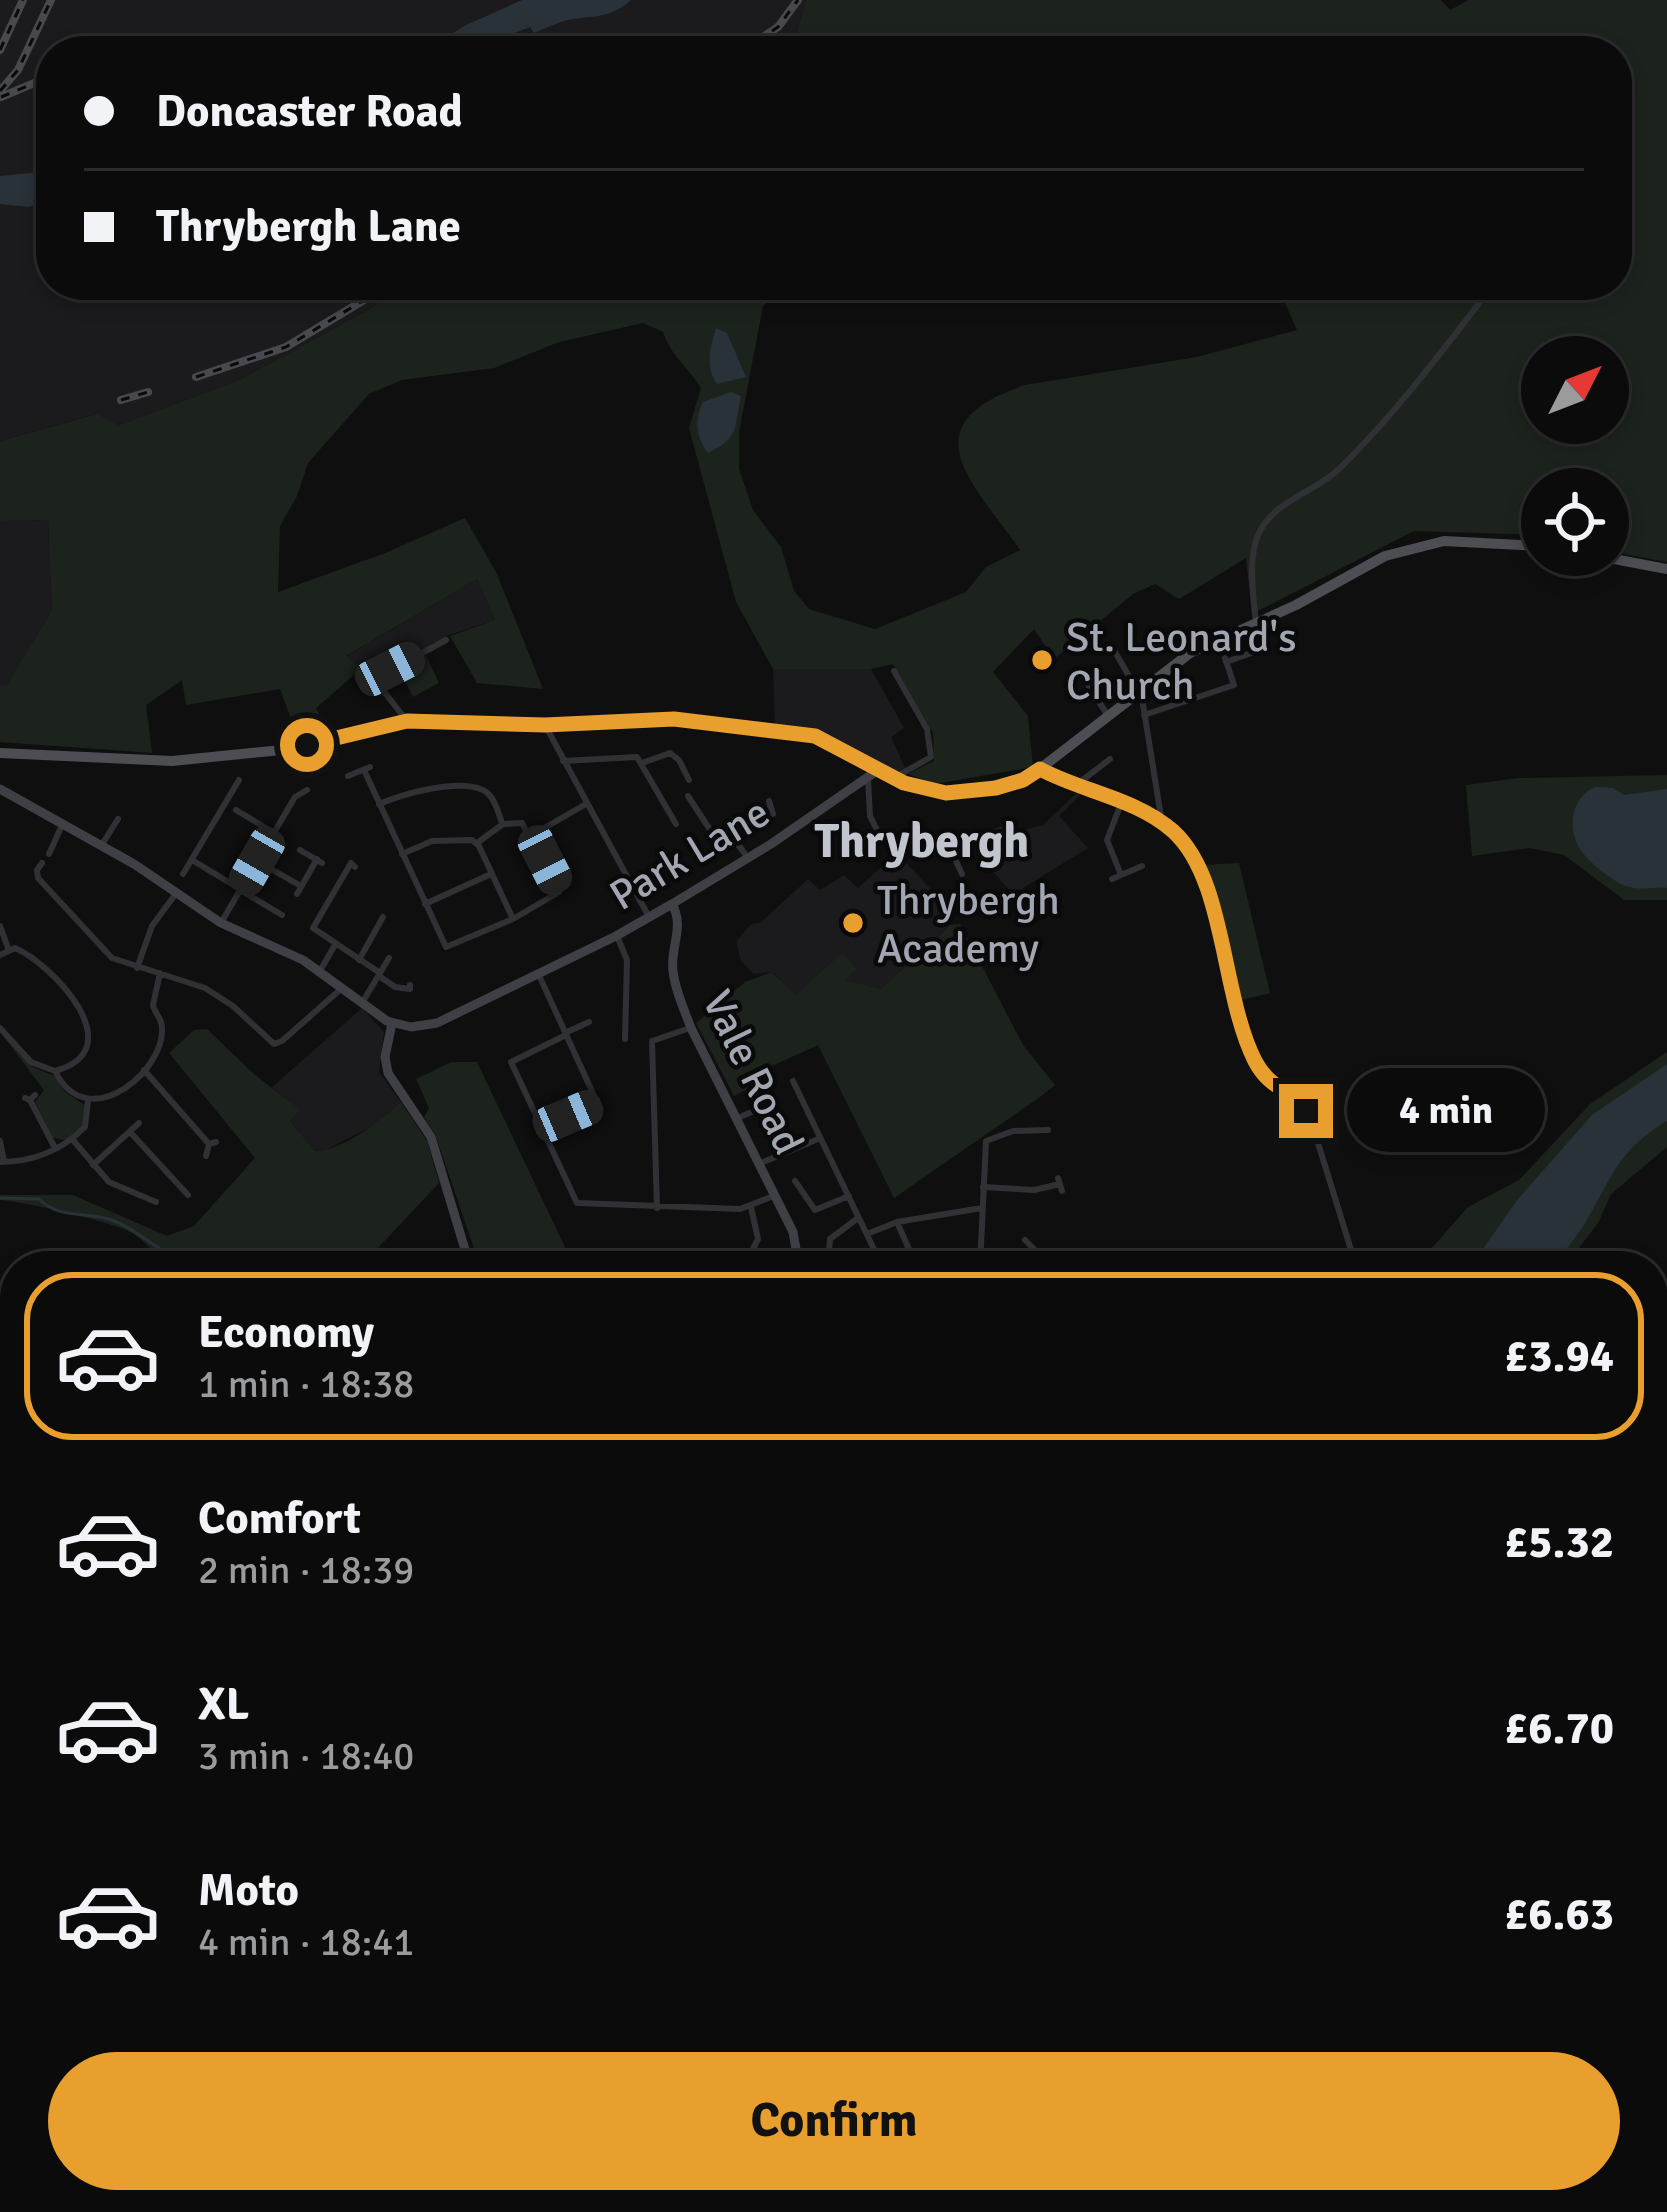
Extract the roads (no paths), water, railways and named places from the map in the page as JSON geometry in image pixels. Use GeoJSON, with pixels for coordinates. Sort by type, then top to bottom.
{"type":"FeatureCollection","features":[{"type":"Feature","properties":{"kind":"main road"},"geometry":{"type":"LineString","coordinates":[[0,753],[172,761],[307,745],[407,721],[545,725],[674,719],[826,739],[873,775],[946,793],[996,788],[1040,769],[1190,653],[1296,605],[1385,556],[1415,545],[1457,540],[1521,545]]}},
{"type":"Feature","properties":{"kind":"main road"},"geometry":{"type":"LineString","coordinates":[[1629,562],[1667,569]]}},
{"type":"Feature","properties":{"kind":"street"},"geometry":{"type":"LineString","coordinates":[[1256,623],[1252,583],[1256,536],[1268,518],[1337,472],[1482,300]]}},
{"type":"Feature","properties":{"kind":"street"},"geometry":{"type":"LineString","coordinates":[[407,721],[382,689],[382,675],[446,640]]}},
{"type":"Feature","properties":{"kind":"street"},"geometry":{"type":"LineString","coordinates":[[1112,647],[1140,693],[1162,823]]}},
{"type":"Feature","properties":{"kind":"street"},"geometry":{"type":"LineString","coordinates":[[1144,715],[1234,685],[1226,660],[1257,651]]}},
{"type":"Feature","properties":{"kind":"street"},"geometry":{"type":"LineString","coordinates":[[894,671],[927,729],[931,757],[901,774]]}},
{"type":"Feature","properties":{"kind":"street"},"geometry":{"type":"LineString","coordinates":[[1089,687],[1108,716]]}},
{"type":"Feature","properties":{"kind":"street"},"geometry":{"type":"LineString","coordinates":[[545,725],[649,917]]}},
{"type":"Feature","properties":{"kind":"street"},"geometry":{"type":"LineString","coordinates":[[642,763],[670,753],[689,780]]}},
{"type":"Feature","properties":{"kind":"street"},"geometry":{"type":"LineString","coordinates":[[563,761],[630,755],[642,763],[676,824]]}},
{"type":"Feature","properties":{"kind":"street"},"geometry":{"type":"LineString","coordinates":[[1079,783],[1110,759]]}},
{"type":"Feature","properties":{"kind":"street"},"geometry":{"type":"LineString","coordinates":[[348,776],[367,768],[446,947],[513,919],[559,892],[523,823],[503,824],[476,843]]}},
{"type":"Feature","properties":{"kind":"street"},"geometry":{"type":"LineString","coordinates":[[1040,769],[1122,801],[1162,823],[1198,860],[1244,1036],[1270,1083],[1297,1100],[1310,1117],[1352,1251]]}},
{"type":"Feature","properties":{"kind":"street"},"geometry":{"type":"LineString","coordinates":[[873,775],[870,816],[879,834],[950,845],[1011,827]]}},
{"type":"Feature","properties":{"kind":"street","name":"Park Lane"},"geometry":{"type":"LineString","coordinates":[[392,1023],[419,1027],[437,1023],[616,936],[748,858],[873,775]]}},
{"type":"Feature","properties":{"kind":"street"},"geometry":{"type":"LineString","coordinates":[[183,874],[239,780]]}},
{"type":"Feature","properties":{"kind":"street"},"geometry":{"type":"LineString","coordinates":[[379,804],[421,788],[478,788],[492,797],[503,824]]}},
{"type":"Feature","properties":{"kind":"street"},"geometry":{"type":"LineString","coordinates":[[0,789],[177,892],[221,923],[320,971],[392,1023],[388,1073],[431,1138],[465,1251]]}},
{"type":"Feature","properties":{"kind":"street"},"geometry":{"type":"LineString","coordinates":[[221,923],[295,796],[307,790]]}},
{"type":"Feature","properties":{"kind":"street"},"geometry":{"type":"LineString","coordinates":[[688,796],[717,840],[770,808]]}},
{"type":"Feature","properties":{"kind":"street"},"geometry":{"type":"LineString","coordinates":[[1122,801],[1107,840],[1116,877],[1142,866]]}},
{"type":"Feature","properties":{"kind":"street"},"geometry":{"type":"LineString","coordinates":[[532,835],[586,804]]}},
{"type":"Feature","properties":{"kind":"street"},"geometry":{"type":"LineString","coordinates":[[236,810],[274,832]]}},
{"type":"Feature","properties":{"kind":"street"},"geometry":{"type":"LineString","coordinates":[[244,827],[249,818]]}},
{"type":"Feature","properties":{"kind":"street"},"geometry":{"type":"LineString","coordinates":[[101,846],[118,819]]}},
{"type":"Feature","properties":{"kind":"street"},"geometry":{"type":"LineString","coordinates":[[49,854],[62,825]]}},
{"type":"Feature","properties":{"kind":"street"},"geometry":{"type":"LineString","coordinates":[[727,830],[748,858]]}},
{"type":"Feature","properties":{"kind":"street"},"geometry":{"type":"LineString","coordinates":[[402,854],[444,839],[466,838],[476,843],[513,919]]}},
{"type":"Feature","properties":{"kind":"street"},"geometry":{"type":"LineString","coordinates":[[950,845],[962,874]]}},
{"type":"Feature","properties":{"kind":"street"},"geometry":{"type":"LineString","coordinates":[[257,861],[299,890],[320,861],[300,850]]}},
{"type":"Feature","properties":{"kind":"street"},"geometry":{"type":"LineString","coordinates":[[192,860],[282,915]]}},
{"type":"Feature","properties":{"kind":"street"},"geometry":{"type":"LineString","coordinates":[[42,863],[38,878],[102,950],[137,968],[222,998],[274,1044],[342,988]]}},
{"type":"Feature","properties":{"kind":"street"},"geometry":{"type":"LineString","coordinates":[[355,867],[351,863],[313,928],[399,989],[410,989],[410,985]]}},
{"type":"Feature","properties":{"kind":"street"},"geometry":{"type":"LineString","coordinates":[[425,904],[491,874]]}},
{"type":"Feature","properties":{"kind":"street"},"geometry":{"type":"LineString","coordinates":[[137,968],[149,932],[177,892]]}},
{"type":"Feature","properties":{"kind":"street","name":"Vale Road"},"geometry":{"type":"LineString","coordinates":[[672,904],[679,920],[673,973],[691,1028],[761,1163],[798,1251]]}},
{"type":"Feature","properties":{"kind":"street"},"geometry":{"type":"LineString","coordinates":[[359,960],[383,918]]}},
{"type":"Feature","properties":{"kind":"street"},"geometry":{"type":"LineString","coordinates":[[0,926],[8,948]]}},
{"type":"Feature","properties":{"kind":"street"},"geometry":{"type":"LineString","coordinates":[[616,936],[627,960],[625,1039]]}},
{"type":"Feature","properties":{"kind":"street"},"geometry":{"type":"LineString","coordinates":[[320,971],[337,942]]}},
{"type":"Feature","properties":{"kind":"street"},"geometry":{"type":"LineString","coordinates":[[0,955],[8,948],[21,950],[39,963],[88,1022],[90,1039],[85,1052],[55,1071]]}},
{"type":"Feature","properties":{"kind":"street"},"geometry":{"type":"LineString","coordinates":[[362,1003],[389,958]]}},
{"type":"Feature","properties":{"kind":"street"},"geometry":{"type":"LineString","coordinates":[[0,1028],[31,1062],[55,1071],[67,1089],[88,1099],[112,1096],[144,1070],[159,1036],[160,1021],[152,1005],[160,973]]}},
{"type":"Feature","properties":{"kind":"street"},"geometry":{"type":"LineString","coordinates":[[538,973],[596,1103],[540,1128]]}},
{"type":"Feature","properties":{"kind":"street"},"geometry":{"type":"LineString","coordinates":[[590,1022],[511,1062],[577,1203],[751,1207],[776,1195]]}},
{"type":"Feature","properties":{"kind":"street"},"geometry":{"type":"LineString","coordinates":[[657,1208],[652,1041],[691,1028]]}},
{"type":"Feature","properties":{"kind":"street"},"geometry":{"type":"LineString","coordinates":[[144,1070],[213,1143],[206,1156]]}},
{"type":"Feature","properties":{"kind":"street"},"geometry":{"type":"LineString","coordinates":[[793,1081],[875,1251]]}},
{"type":"Feature","properties":{"kind":"street"},"geometry":{"type":"LineString","coordinates":[[30,1098],[55,1148]]}},
{"type":"Feature","properties":{"kind":"street"},"geometry":{"type":"LineString","coordinates":[[0,1142],[2,1162],[33,1160],[85,1127],[88,1099]]}},
{"type":"Feature","properties":{"kind":"street"},"geometry":{"type":"LineString","coordinates":[[738,1118],[765,1106]]}},
{"type":"Feature","properties":{"kind":"street"},"geometry":{"type":"LineString","coordinates":[[980,1251],[986,1141],[1012,1131],[1046,1130],[1043,1119]]}},
{"type":"Feature","properties":{"kind":"street"},"geometry":{"type":"LineString","coordinates":[[93,1165],[139,1124]]}},
{"type":"Feature","properties":{"kind":"street"},"geometry":{"type":"LineString","coordinates":[[130,1132],[188,1195]]}},
{"type":"Feature","properties":{"kind":"street"},"geometry":{"type":"LineString","coordinates":[[72,1139],[109,1182],[155,1201],[149,1210]]}},
{"type":"Feature","properties":{"kind":"street"},"geometry":{"type":"LineString","coordinates":[[761,1163],[818,1139]]}},
{"type":"Feature","properties":{"kind":"street"},"geometry":{"type":"LineString","coordinates":[[795,1181],[815,1210],[849,1196]]}},
{"type":"Feature","properties":{"kind":"street"},"geometry":{"type":"LineString","coordinates":[[982,1187],[1034,1190],[1060,1184]]}},
{"type":"Feature","properties":{"kind":"street"},"geometry":{"type":"LineString","coordinates":[[751,1207],[758,1239],[752,1251]]}},
{"type":"Feature","properties":{"kind":"street"},"geometry":{"type":"LineString","coordinates":[[867,1234],[897,1222],[982,1208]]}},
{"type":"Feature","properties":{"kind":"street"},"geometry":{"type":"LineString","coordinates":[[829,1251],[830,1239],[859,1218]]}},
{"type":"Feature","properties":{"kind":"street"},"geometry":{"type":"LineString","coordinates":[[897,1222],[912,1251]]}},
{"type":"Feature","properties":{"kind":"street"},"geometry":{"type":"LineString","coordinates":[[1025,1240],[1036,1251]]}},
{"type":"Feature","properties":{"kind":"waterway"},"geometry":{"type":"LineString","coordinates":[[0,1198],[39,1199],[64,1212],[112,1220],[165,1251]]}},
{"type":"Feature","properties":{"kind":"railway"},"geometry":{"type":"LineString","coordinates":[[0,50],[23,0]]}},
{"type":"Feature","properties":{"kind":"railway"},"geometry":{"type":"LineString","coordinates":[[0,91],[18,70],[51,0]]}},
{"type":"Feature","properties":{"kind":"railway"},"geometry":{"type":"LineString","coordinates":[[764,36],[778,27],[798,0]]}},
{"type":"Feature","properties":{"kind":"railway"},"geometry":{"type":"LineString","coordinates":[[1,97],[36,82]]}},
{"type":"Feature","properties":{"kind":"railway"},"geometry":{"type":"LineString","coordinates":[[196,377],[286,347],[364,300]]}},
{"type":"Feature","properties":{"kind":"railway"},"geometry":{"type":"LineString","coordinates":[[121,400],[148,392]]}},
{"type":"Feature","properties":{"kind":"place","name":"St. Leonard's Church"},"geometry":{"type":"Point","coordinates":[1042,660]}},
{"type":"Feature","properties":{"kind":"place","name":"Thrybergh Academy"},"geometry":{"type":"Point","coordinates":[853,923]}},
{"type":"Feature","properties":{"kind":"district","name":"Thrybergh"},"geometry":{"type":"Point","coordinates":[922,840]}}]}
